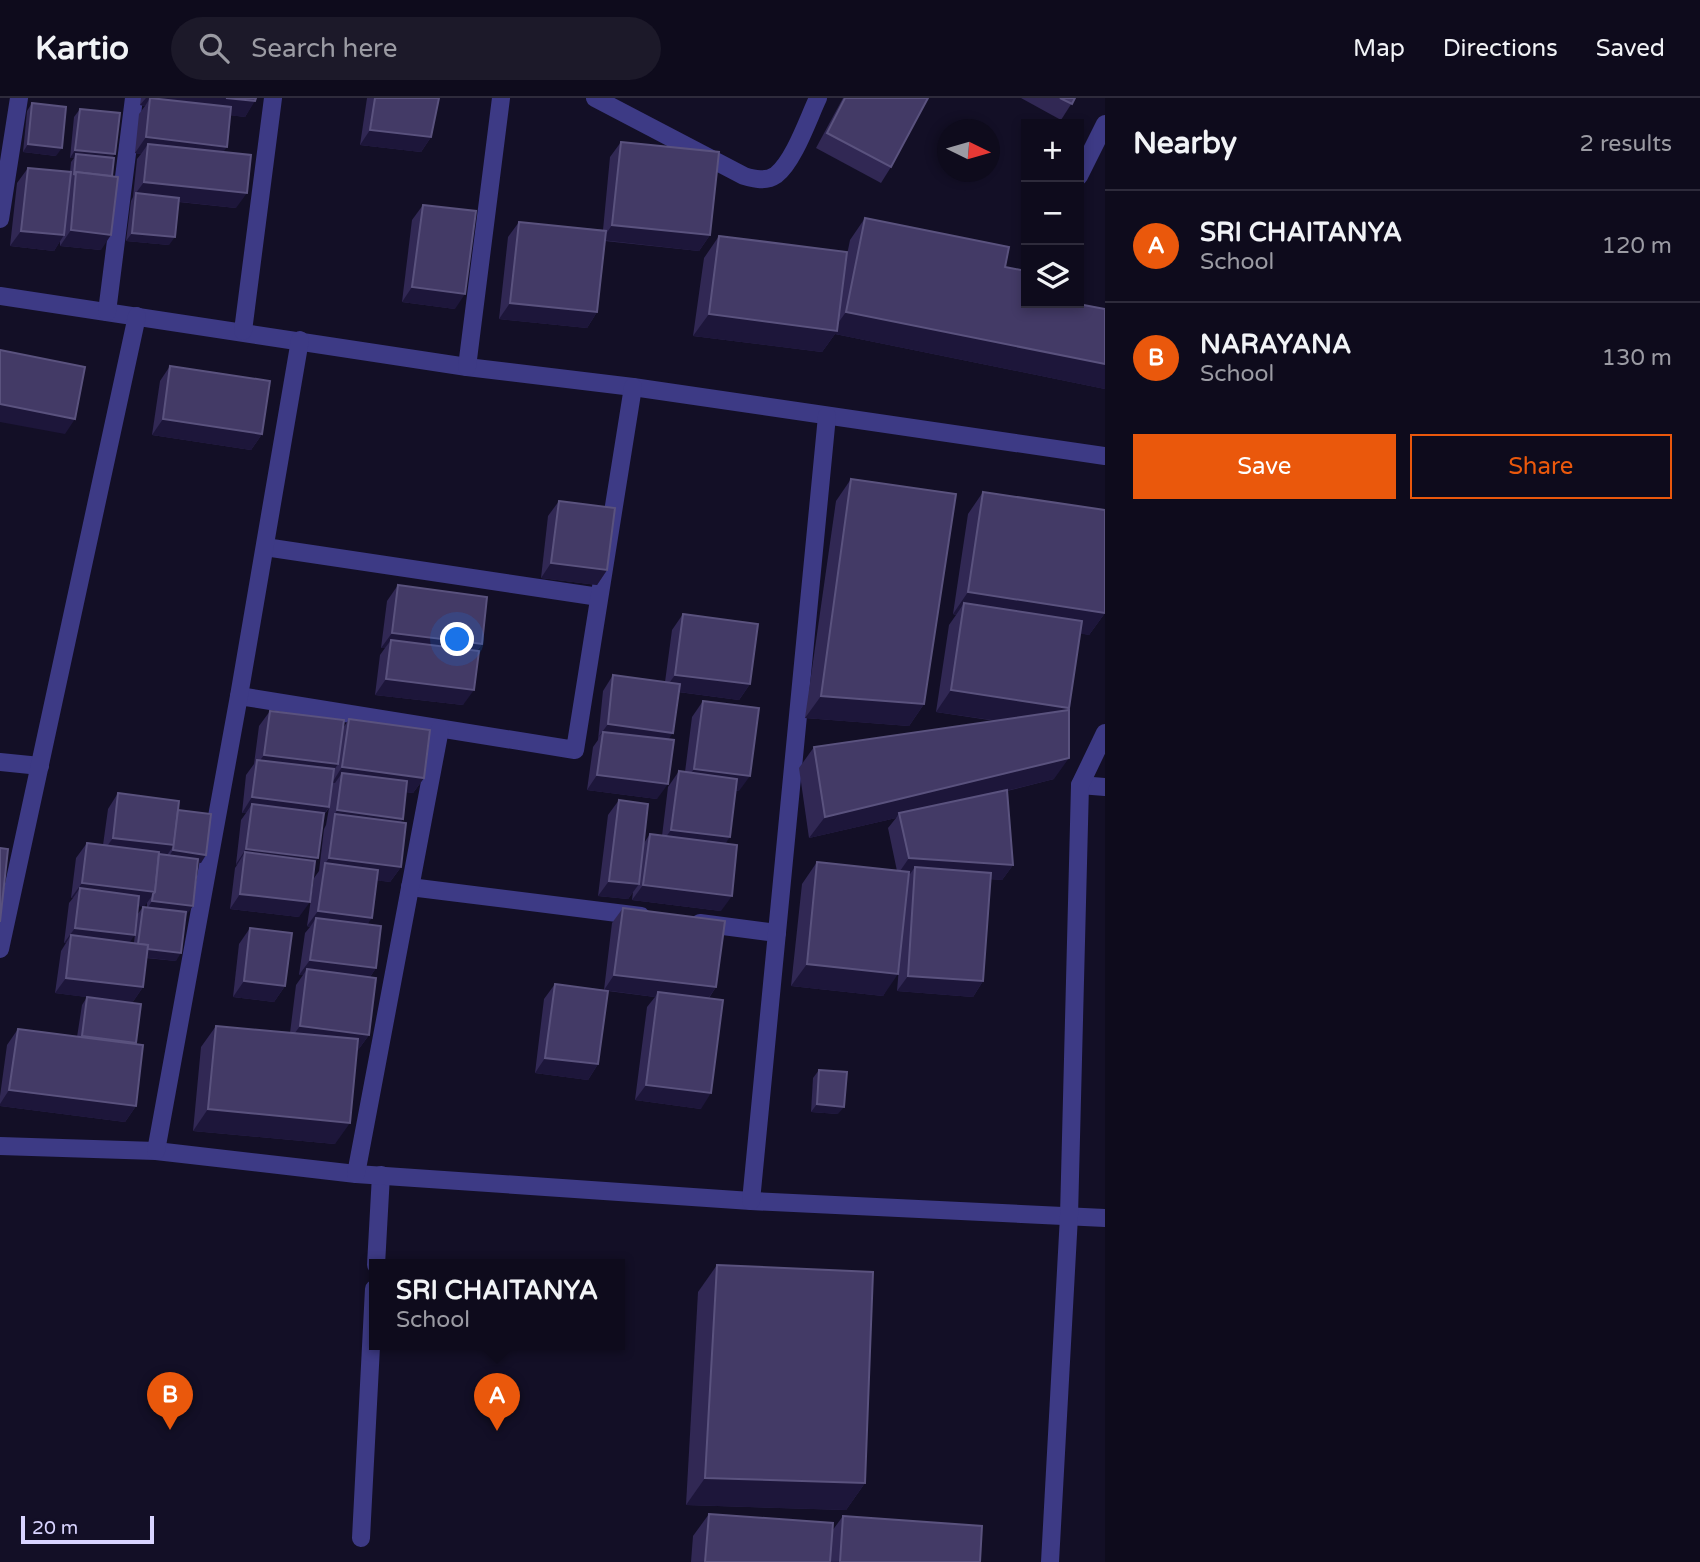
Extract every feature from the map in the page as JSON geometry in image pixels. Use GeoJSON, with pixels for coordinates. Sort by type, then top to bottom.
{"type":"FeatureCollection","features":[{"type":"Feature","properties":{"kind":"street"},"geometry":{"type":"LineString","coordinates":[[0,219],[19,98]]}},
{"type":"Feature","properties":{"kind":"street"},"geometry":{"type":"LineString","coordinates":[[107,312],[134,98]]}},
{"type":"Feature","properties":{"kind":"street"},"geometry":{"type":"LineString","coordinates":[[243,331],[273,98]]}},
{"type":"Feature","properties":{"kind":"street"},"geometry":{"type":"LineString","coordinates":[[467,366],[501,98]]}},
{"type":"Feature","properties":{"kind":"street"},"geometry":{"type":"LineString","coordinates":[[596,98],[744,176],[758,180],[775,176],[795,150],[818,98]]}},
{"type":"Feature","properties":{"kind":"street"},"geometry":{"type":"LineString","coordinates":[[1084,166],[1105,124]]}},
{"type":"Feature","properties":{"kind":"street"},"geometry":{"type":"LineString","coordinates":[[0,296],[467,366],[633,387],[1105,456]]}},
{"type":"Feature","properties":{"kind":"street"},"geometry":{"type":"LineString","coordinates":[[0,949],[137,316]]}},
{"type":"Feature","properties":{"kind":"street"},"geometry":{"type":"LineString","coordinates":[[156,1151],[300,340]]}},
{"type":"Feature","properties":{"kind":"street"},"geometry":{"type":"LineString","coordinates":[[239,695],[575,750],[633,387]]}},
{"type":"Feature","properties":{"kind":"street"},"geometry":{"type":"LineString","coordinates":[[751,1200],[827,416]]}},
{"type":"Feature","properties":{"kind":"street"},"geometry":{"type":"LineString","coordinates":[[265,547],[599,597]]}},
{"type":"Feature","properties":{"kind":"street"},"geometry":{"type":"LineString","coordinates":[[356,1174],[440,729]]}},
{"type":"Feature","properties":{"kind":"street"},"geometry":{"type":"LineString","coordinates":[[1050,1562],[1069,1216],[1080,785],[1105,733]]}},
{"type":"Feature","properties":{"kind":"street"},"geometry":{"type":"LineString","coordinates":[[0,762],[40,765]]}},
{"type":"Feature","properties":{"kind":"street"},"geometry":{"type":"LineString","coordinates":[[1080,785],[1105,787]]}},
{"type":"Feature","properties":{"kind":"street"},"geometry":{"type":"LineString","coordinates":[[410,887],[655,918]]}},
{"type":"Feature","properties":{"kind":"street"},"geometry":{"type":"LineString","coordinates":[[682,921],[777,933]]}},
{"type":"Feature","properties":{"kind":"street"},"geometry":{"type":"LineString","coordinates":[[0,1146],[156,1151],[356,1174],[751,1200],[1105,1218]]}},
{"type":"Feature","properties":{"kind":"street"},"geometry":{"type":"LineString","coordinates":[[376,1259],[381,1175]]}},
{"type":"Feature","properties":{"kind":"street"},"geometry":{"type":"LineString","coordinates":[[361,1538],[371,1350]]}},
{"type":"Feature","properties":{"kind":"building"},"geometry":{"type":"Polygon","coordinates":[[[150,98],[231,107],[227,147],[146,137],[150,98]]]}},
{"type":"Feature","properties":{"kind":"building"},"geometry":{"type":"Polygon","coordinates":[[[226,98],[256,98],[255,101],[226,98]]]}},
{"type":"Feature","properties":{"kind":"building"},"geometry":{"type":"Polygon","coordinates":[[[375,98],[439,98],[431,137],[370,130],[375,98]]]}},
{"type":"Feature","properties":{"kind":"building"},"geometry":{"type":"Polygon","coordinates":[[[845,98],[928,98],[891,167],[827,133],[845,98]]]}},
{"type":"Feature","properties":{"kind":"building"},"geometry":{"type":"Polygon","coordinates":[[[1060,98],[1075,98],[1072,104],[1060,98]]]}},
{"type":"Feature","properties":{"kind":"building"},"geometry":{"type":"Polygon","coordinates":[[[32,103],[66,107],[62,148],[28,144],[32,103]]]}},
{"type":"Feature","properties":{"kind":"building"},"geometry":{"type":"Polygon","coordinates":[[[80,109],[120,113],[115,154],[75,150],[80,109]]]}},
{"type":"Feature","properties":{"kind":"building"},"geometry":{"type":"Polygon","coordinates":[[[621,142],[719,152],[710,235],[612,225],[621,142]]]}},
{"type":"Feature","properties":{"kind":"building"},"geometry":{"type":"Polygon","coordinates":[[[148,144],[251,155],[247,193],[144,182],[148,144]]]}},
{"type":"Feature","properties":{"kind":"building"},"geometry":{"type":"Polygon","coordinates":[[[76,154],[114,158],[112,176],[76,172],[74,175],[76,154]]]}},
{"type":"Feature","properties":{"kind":"building"},"geometry":{"type":"Polygon","coordinates":[[[28,168],[71,172],[64,235],[21,231],[28,168]]]}},
{"type":"Feature","properties":{"kind":"building"},"geometry":{"type":"Polygon","coordinates":[[[76,172],[118,177],[111,235],[71,230],[76,172]]]}},
{"type":"Feature","properties":{"kind":"building"},"geometry":{"type":"Polygon","coordinates":[[[136,193],[179,198],[175,237],[132,233],[136,193]]]}},
{"type":"Feature","properties":{"kind":"building"},"geometry":{"type":"Polygon","coordinates":[[[423,205],[476,211],[465,294],[412,287],[423,205]]]}},
{"type":"Feature","properties":{"kind":"building"},"geometry":{"type":"Polygon","coordinates":[[[865,218],[1009,247],[1005,267],[1021,270],[1021,308],[1084,308],[1084,305],[1105,309],[1105,364],[846,312],[865,218]]]}},
{"type":"Feature","properties":{"kind":"building"},"geometry":{"type":"Polygon","coordinates":[[[519,222],[606,231],[597,312],[510,303],[519,222]]]}},
{"type":"Feature","properties":{"kind":"building"},"geometry":{"type":"Polygon","coordinates":[[[719,236],[847,252],[837,331],[709,314],[719,236]]]}},
{"type":"Feature","properties":{"kind":"building"},"geometry":{"type":"Polygon","coordinates":[[[0,350],[85,367],[75,419],[0,404],[0,350]]]}},
{"type":"Feature","properties":{"kind":"building"},"geometry":{"type":"Polygon","coordinates":[[[170,366],[270,381],[262,434],[163,419],[170,366]]]}},
{"type":"Feature","properties":{"kind":"building"},"geometry":{"type":"Polygon","coordinates":[[[851,479],[956,494],[924,704],[821,696],[851,479]]]}},
{"type":"Feature","properties":{"kind":"building"},"geometry":{"type":"Polygon","coordinates":[[[983,492],[1105,510],[1105,613],[968,592],[983,492]]]}},
{"type":"Feature","properties":{"kind":"building"},"geometry":{"type":"Polygon","coordinates":[[[559,501],[615,508],[607,570],[551,563],[559,501]]]}},
{"type":"Feature","properties":{"kind":"building"},"geometry":{"type":"Polygon","coordinates":[[[398,585],[487,597],[482,644],[392,633],[398,585]]]}},
{"type":"Feature","properties":{"kind":"building"},"geometry":{"type":"Polygon","coordinates":[[[964,603],[1082,621],[1069,708],[951,690],[964,603]]]}},
{"type":"Feature","properties":{"kind":"building"},"geometry":{"type":"Polygon","coordinates":[[[683,614],[758,624],[750,684],[675,675],[683,614]]]}},
{"type":"Feature","properties":{"kind":"building"},"geometry":{"type":"Polygon","coordinates":[[[391,640],[479,651],[474,690],[386,679],[391,640]]]}},
{"type":"Feature","properties":{"kind":"building"},"geometry":{"type":"Polygon","coordinates":[[[613,675],[680,684],[673,733],[608,724],[613,675]]]}},
{"type":"Feature","properties":{"kind":"building"},"geometry":{"type":"Polygon","coordinates":[[[703,701],[759,708],[750,776],[694,769],[703,701]]]}},
{"type":"Feature","properties":{"kind":"building"},"geometry":{"type":"Polygon","coordinates":[[[1069,710],[1069,758],[825,817],[814,747],[1069,710]]]}},
{"type":"Feature","properties":{"kind":"building"},"geometry":{"type":"Polygon","coordinates":[[[270,711],[344,720],[338,764],[264,755],[270,711]]]}},
{"type":"Feature","properties":{"kind":"building"},"geometry":{"type":"Polygon","coordinates":[[[349,719],[430,730],[424,778],[342,767],[349,719]]]}},
{"type":"Feature","properties":{"kind":"building"},"geometry":{"type":"Polygon","coordinates":[[[603,732],[674,740],[668,784],[597,775],[603,732]]]}},
{"type":"Feature","properties":{"kind":"building"},"geometry":{"type":"Polygon","coordinates":[[[257,760],[334,769],[329,807],[252,797],[257,760]]]}},
{"type":"Feature","properties":{"kind":"building"},"geometry":{"type":"Polygon","coordinates":[[[679,771],[737,779],[730,837],[671,830],[679,771]]]}},
{"type":"Feature","properties":{"kind":"building"},"geometry":{"type":"Polygon","coordinates":[[[342,773],[407,781],[403,819],[337,810],[342,773]]]}},
{"type":"Feature","properties":{"kind":"building"},"geometry":{"type":"Polygon","coordinates":[[[1007,790],[1013,865],[909,858],[899,813],[1007,790]]]}},
{"type":"Feature","properties":{"kind":"building"},"geometry":{"type":"Polygon","coordinates":[[[118,793],[179,801],[174,845],[113,838],[118,793]]]}},
{"type":"Feature","properties":{"kind":"building"},"geometry":{"type":"Polygon","coordinates":[[[619,800],[648,804],[639,884],[609,881],[619,800]]]}},
{"type":"Feature","properties":{"kind":"building"},"geometry":{"type":"Polygon","coordinates":[[[252,804],[324,813],[318,858],[246,849],[252,804]]]}},
{"type":"Feature","properties":{"kind":"building"},"geometry":{"type":"Polygon","coordinates":[[[178,810],[211,814],[206,855],[173,850],[178,810]]]}},
{"type":"Feature","properties":{"kind":"building"},"geometry":{"type":"Polygon","coordinates":[[[335,814],[406,823],[401,867],[329,858],[335,814]]]}},
{"type":"Feature","properties":{"kind":"building"},"geometry":{"type":"Polygon","coordinates":[[[650,834],[737,845],[732,896],[643,885],[650,834]]]}},
{"type":"Feature","properties":{"kind":"building"},"geometry":{"type":"Polygon","coordinates":[[[87,843],[159,852],[155,892],[82,883],[87,843]]]}},
{"type":"Feature","properties":{"kind":"building"},"geometry":{"type":"Polygon","coordinates":[[[0,848],[8,849],[0,922],[0,848]]]}},
{"type":"Feature","properties":{"kind":"building"},"geometry":{"type":"Polygon","coordinates":[[[245,852],[315,861],[310,902],[240,894],[245,852]]]}},
{"type":"Feature","properties":{"kind":"building"},"geometry":{"type":"Polygon","coordinates":[[[159,854],[198,859],[193,906],[152,901],[159,854]]]}},
{"type":"Feature","properties":{"kind":"building"},"geometry":{"type":"Polygon","coordinates":[[[817,862],[909,872],[898,974],[807,964],[817,862]]]}},
{"type":"Feature","properties":{"kind":"building"},"geometry":{"type":"Polygon","coordinates":[[[325,863],[378,870],[372,918],[318,911],[325,863]]]}},
{"type":"Feature","properties":{"kind":"building"},"geometry":{"type":"Polygon","coordinates":[[[915,867],[991,873],[983,981],[908,976],[915,867]]]}},
{"type":"Feature","properties":{"kind":"building"},"geometry":{"type":"Polygon","coordinates":[[[80,888],[139,896],[135,935],[75,928],[80,888]]]}},
{"type":"Feature","properties":{"kind":"building"},"geometry":{"type":"Polygon","coordinates":[[[143,907],[186,912],[181,953],[147,949],[148,945],[138,944],[143,907]]]}},
{"type":"Feature","properties":{"kind":"building"},"geometry":{"type":"Polygon","coordinates":[[[623,908],[725,921],[716,987],[614,975],[623,908]]]}},
{"type":"Feature","properties":{"kind":"building"},"geometry":{"type":"Polygon","coordinates":[[[316,918],[381,926],[376,968],[310,960],[316,918]]]}},
{"type":"Feature","properties":{"kind":"building"},"geometry":{"type":"Polygon","coordinates":[[[250,928],[292,933],[285,986],[244,981],[250,928]]]}},
{"type":"Feature","properties":{"kind":"building"},"geometry":{"type":"Polygon","coordinates":[[[71,935],[148,945],[143,987],[66,978],[71,935]]]}},
{"type":"Feature","properties":{"kind":"building"},"geometry":{"type":"Polygon","coordinates":[[[307,969],[376,978],[369,1035],[300,1026],[307,969]]]}},
{"type":"Feature","properties":{"kind":"building"},"geometry":{"type":"Polygon","coordinates":[[[555,984],[608,991],[598,1064],[545,1058],[555,984]]]}},
{"type":"Feature","properties":{"kind":"building"},"geometry":{"type":"Polygon","coordinates":[[[658,992],[723,1000],[711,1093],[646,1085],[658,992]]]}},
{"type":"Feature","properties":{"kind":"building"},"geometry":{"type":"Polygon","coordinates":[[[87,997],[141,1004],[136,1043],[82,1036],[87,997]]]}},
{"type":"Feature","properties":{"kind":"building"},"geometry":{"type":"Polygon","coordinates":[[[216,1026],[358,1039],[350,1123],[208,1109],[216,1026]]]}},
{"type":"Feature","properties":{"kind":"building"},"geometry":{"type":"Polygon","coordinates":[[[18,1029],[143,1045],[136,1106],[9,1090],[18,1029]]]}},
{"type":"Feature","properties":{"kind":"building"},"geometry":{"type":"Polygon","coordinates":[[[819,1070],[847,1072],[844,1107],[817,1104],[819,1070]]]}},
{"type":"Feature","properties":{"kind":"building"},"geometry":{"type":"Polygon","coordinates":[[[717,1265],[873,1272],[865,1483],[705,1478],[717,1265]]]}},
{"type":"Feature","properties":{"kind":"building"},"geometry":{"type":"Polygon","coordinates":[[[709,1514],[833,1523],[830,1562],[705,1562],[709,1514]]]}},
{"type":"Feature","properties":{"kind":"building"},"geometry":{"type":"Polygon","coordinates":[[[843,1516],[982,1526],[980,1562],[840,1562],[843,1516]]]}},
{"type":"Feature","properties":{"kind":"place","name":"NARAYANA"},"geometry":{"type":"Point","coordinates":[170,1430]}},
{"type":"Feature","properties":{"kind":"place","name":"SRI CHAITANYA"},"geometry":{"type":"Point","coordinates":[497,1431]}}]}
